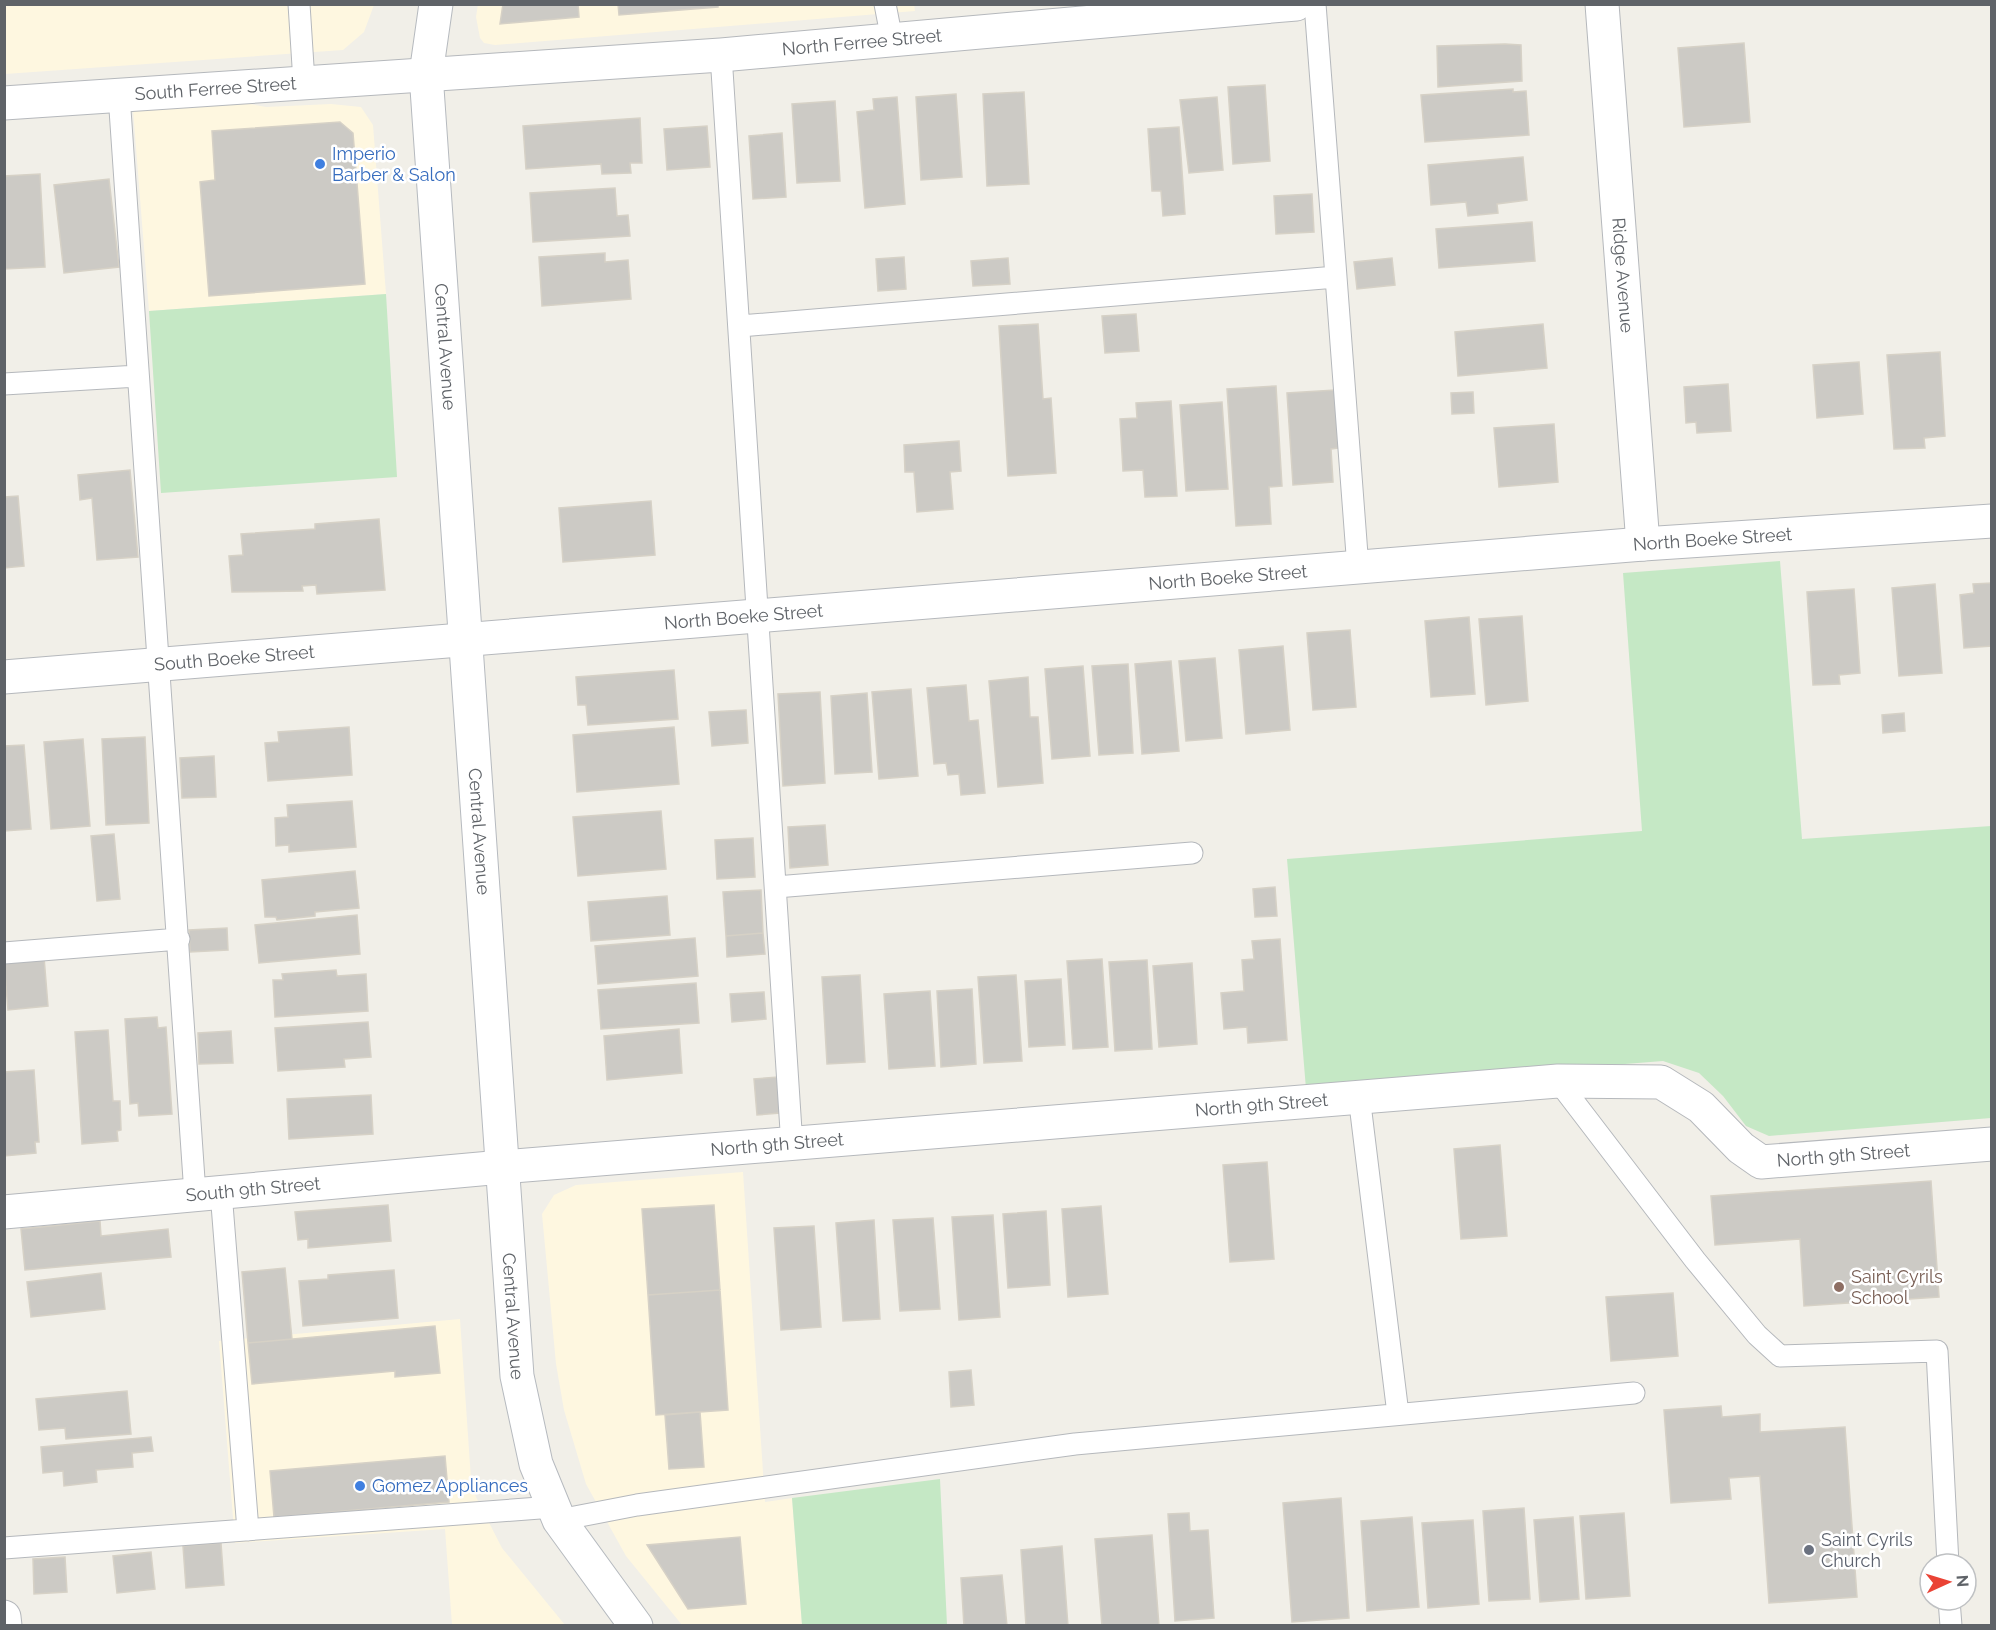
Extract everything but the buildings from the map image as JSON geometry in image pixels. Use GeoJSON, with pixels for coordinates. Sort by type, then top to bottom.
{"type":"FeatureCollection","features":[{"type":"Feature","properties":{"kind":"street","name":"Central Avenue"},"geometry":{"type":"LineString","coordinates":[[436,4],[426,74],[517,1376],[536,1464],[556,1514],[636,1626]]}},
{"type":"Feature","properties":{"kind":"street","name":"North Ferree Street"},"geometry":{"type":"LineString","coordinates":[[426,74],[722,55],[1296,4]]}},
{"type":"Feature","properties":{"kind":"street","name":"Ridge Avenue"},"geometry":{"type":"LineString","coordinates":[[1602,4],[1643,544]]}},
{"type":"Feature","properties":{"kind":"street","name":"South Ferree Street"},"geometry":{"type":"LineString","coordinates":[[4,103],[426,74]]}},
{"type":"Feature","properties":{"kind":"street","name":"North Boeke Street"},"geometry":{"type":"LineString","coordinates":[[465,641],[1643,544],[1992,521]]}},
{"type":"Feature","properties":{"kind":"street","name":"South Boeke Street"},"geometry":{"type":"LineString","coordinates":[[4,677],[465,641]]}},
{"type":"Feature","properties":{"kind":"street","name":"North 9th Street"},"geometry":{"type":"LineString","coordinates":[[502,1167],[792,1146],[1359,1096],[1558,1081],[1661,1082],[1701,1107],[1741,1148],[1761,1162],[1992,1144]]}},
{"type":"Feature","properties":{"kind":"street","name":"South 9th Street"},"geometry":{"type":"LineString","coordinates":[[4,1212],[502,1167]]}},
{"type":"Feature","properties":{"kind":"street"},"geometry":{"type":"LineString","coordinates":[[4,1617],[5,1626]]}},
{"type":"Feature","properties":{"kind":"lane"},"geometry":{"type":"LineString","coordinates":[[299,4],[304,82]]}},
{"type":"Feature","properties":{"kind":"lane"},"geometry":{"type":"LineString","coordinates":[[885,4],[892,40]]}},
{"type":"Feature","properties":{"kind":"lane"},"geometry":{"type":"LineString","coordinates":[[1315,4],[1358,568]]}},
{"type":"Feature","properties":{"kind":"lane"},"geometry":{"type":"LineString","coordinates":[[722,55],[792,1146]]}},
{"type":"Feature","properties":{"kind":"lane"},"geometry":{"type":"LineString","coordinates":[[119,95],[179,939],[248,1530]]}},
{"type":"Feature","properties":{"kind":"lane"},"geometry":{"type":"LineString","coordinates":[[740,326],[1336,277]]}},
{"type":"Feature","properties":{"kind":"lane"},"geometry":{"type":"LineString","coordinates":[[4,384],[138,376]]}},
{"type":"Feature","properties":{"kind":"lane"},"geometry":{"type":"LineString","coordinates":[[776,887],[1192,853]]}},
{"type":"Feature","properties":{"kind":"lane"},"geometry":{"type":"LineString","coordinates":[[4,953],[179,939]]}},
{"type":"Feature","properties":{"kind":"lane"},"geometry":{"type":"LineString","coordinates":[[1558,1081],[1695,1260],[1757,1335],[1780,1356],[1938,1351],[1947,1552]]}},
{"type":"Feature","properties":{"kind":"lane"},"geometry":{"type":"LineString","coordinates":[[1359,1096],[1398,1414]]}},
{"type":"Feature","properties":{"kind":"lane"},"geometry":{"type":"LineString","coordinates":[[4,1548],[248,1530],[556,1514],[1063,1445],[1634,1393]]}},
{"type":"Feature","properties":{"kind":"shaded area"},"geometry":{"type":"Polygon","coordinates":[[[478,4],[914,4],[915,11],[495,45],[484,43],[480,38],[476,17],[478,4]]]}},
{"type":"Feature","properties":{"kind":"shaded area"},"geometry":{"type":"Polygon","coordinates":[[[5,5],[374,5],[364,32],[343,50],[5,74],[5,5]]]}},
{"type":"Feature","properties":{"kind":"shaded area"},"geometry":{"type":"Polygon","coordinates":[[[240,102],[266,107],[331,104],[361,107],[373,125],[386,294],[149,311],[133,110],[240,102]]]}},
{"type":"Feature","properties":{"kind":"shaded area"},"geometry":{"type":"Polygon","coordinates":[[[743,1172],[765,1502],[792,1498],[802,1625],[682,1625],[626,1556],[586,1484],[564,1410],[556,1364],[542,1214],[554,1195],[576,1185],[743,1172]]]}},
{"type":"Feature","properties":{"kind":"shaded area"},"geometry":{"type":"Polygon","coordinates":[[[460,1319],[471,1479],[476,1497],[502,1548],[565,1625],[452,1625],[445,1529],[235,1543],[219,1341],[460,1319]]]}},
{"type":"Feature","properties":{"kind":"green space"},"geometry":{"type":"Polygon","coordinates":[[[386,294],[397,477],[161,493],[149,311],[386,294]]]}},
{"type":"Feature","properties":{"kind":"green space"},"geometry":{"type":"Polygon","coordinates":[[[1780,561],[1802,839],[1991,826],[1991,1118],[1769,1136],[1746,1126],[1723,1096],[1699,1073],[1663,1061],[1306,1089],[1287,859],[1642,831],[1623,573],[1780,561]]]}},
{"type":"Feature","properties":{"kind":"green space"},"geometry":{"type":"Polygon","coordinates":[[[940,1479],[947,1625],[802,1625],[792,1498],[940,1479]]]}},
{"type":"Feature","properties":{"kind":"place","name":"Imperio Barber & Salon"},"geometry":{"type":"Point","coordinates":[320,164]}},
{"type":"Feature","properties":{"kind":"place","name":"Saint Cyrils School"},"geometry":{"type":"Point","coordinates":[1839,1287]}},
{"type":"Feature","properties":{"kind":"place","name":"Gomez Appliances"},"geometry":{"type":"Point","coordinates":[360,1486]}},
{"type":"Feature","properties":{"kind":"place","name":"Saint Cyrils Church"},"geometry":{"type":"Point","coordinates":[1809,1550]}}]}
